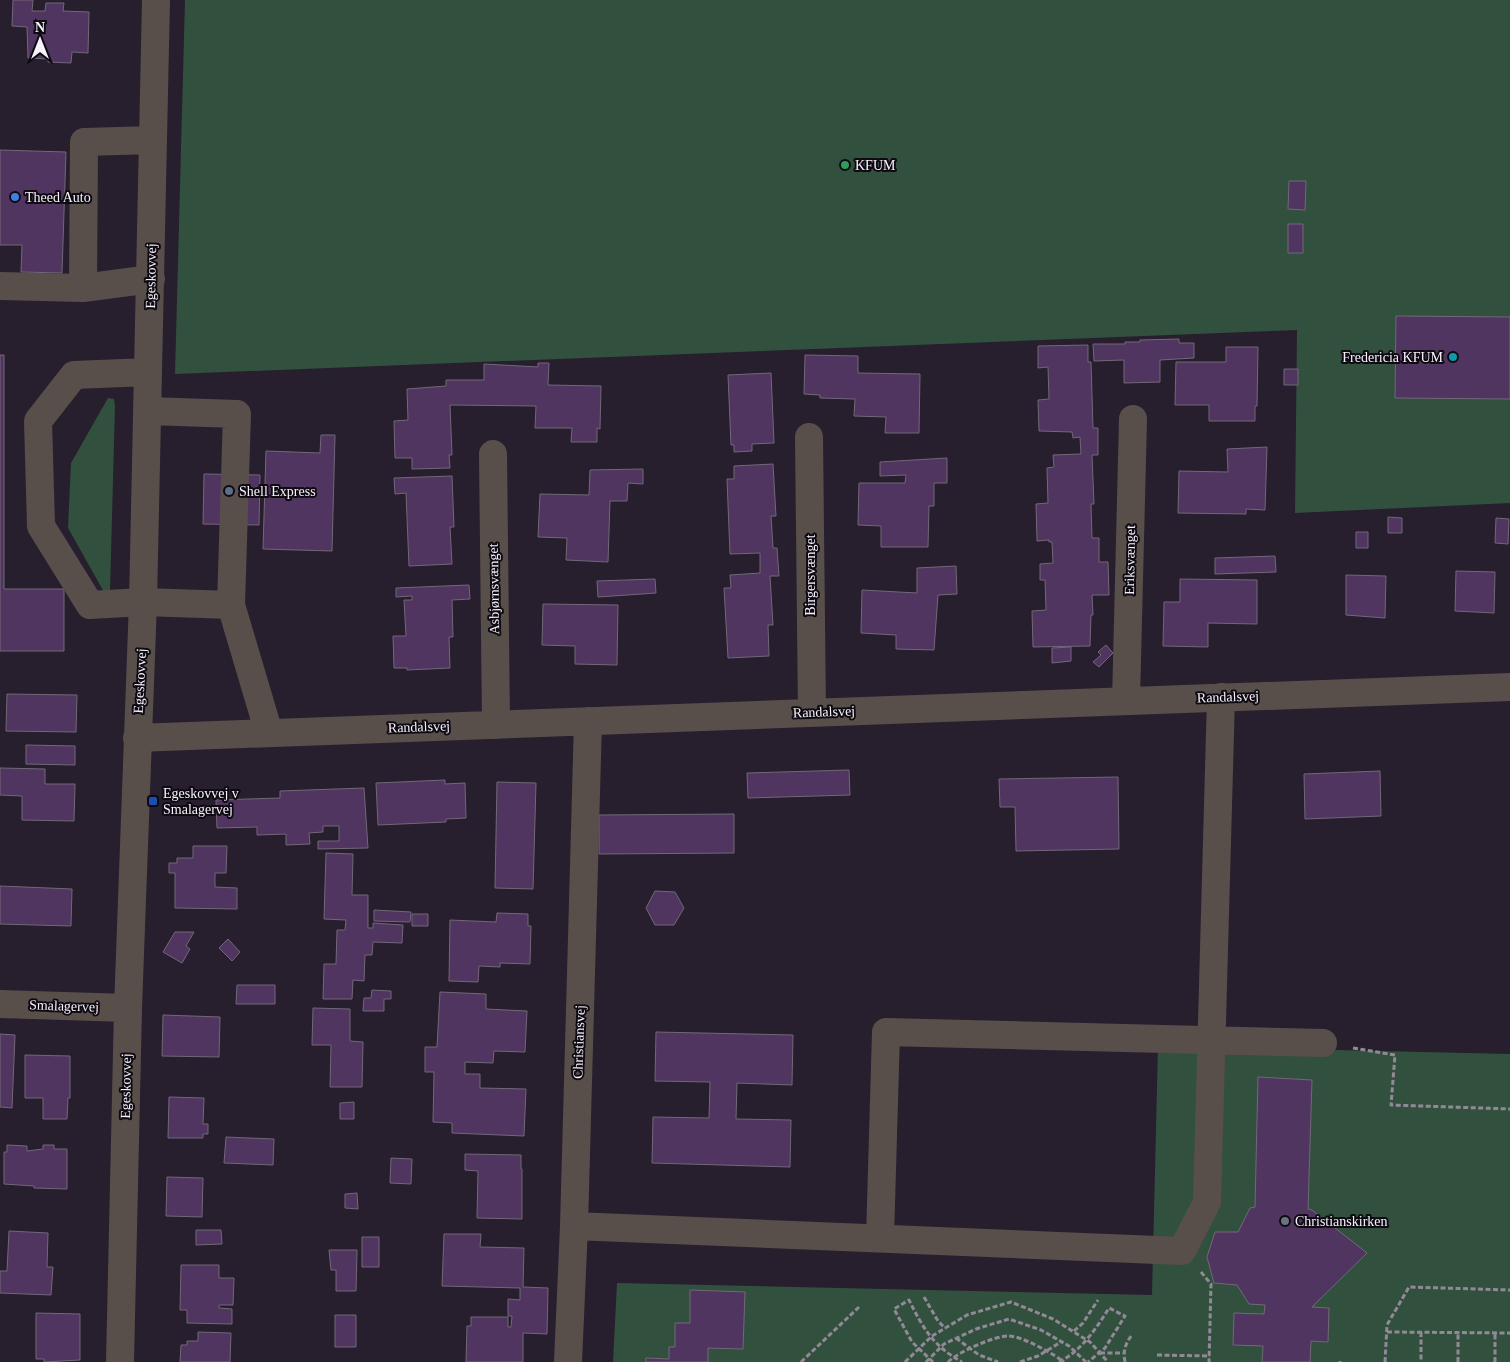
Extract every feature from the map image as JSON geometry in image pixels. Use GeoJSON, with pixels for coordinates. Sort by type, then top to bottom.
{"type":"FeatureCollection","features":[{"type":"Feature","properties":{"kind":"street","name":"Egeskovvej"},"geometry":{"type":"LineString","coordinates":[[120,1362],[128,1008],[143,602],[156,0]]}},
{"type":"Feature","properties":{"kind":"street"},"geometry":{"type":"LineString","coordinates":[[83,288],[84,142],[154,140]]}},
{"type":"Feature","properties":{"kind":"street"},"geometry":{"type":"LineString","coordinates":[[0,286],[83,288],[150,279]]}},
{"type":"Feature","properties":{"kind":"street"},"geometry":{"type":"LineString","coordinates":[[148,372],[74,376],[38,421],[41,526],[90,605],[143,602],[231,605]]}},
{"type":"Feature","properties":{"kind":"street"},"geometry":{"type":"LineString","coordinates":[[148,412],[236,414],[231,605],[269,733]]}},
{"type":"Feature","properties":{"kind":"street","name":"Eriksvænget"},"geometry":{"type":"LineString","coordinates":[[1126,701],[1133,419]]}},
{"type":"Feature","properties":{"kind":"street","name":"Birgersvænget"},"geometry":{"type":"LineString","coordinates":[[809,436],[812,713]]}},
{"type":"Feature","properties":{"kind":"street","name":"Asbjørnsvænget"},"geometry":{"type":"LineString","coordinates":[[493,454],[496,725]]}},
{"type":"Feature","properties":{"kind":"street","name":"Randalsvej"},"geometry":{"type":"LineString","coordinates":[[137,738],[1510,687]]}},
{"type":"Feature","properties":{"kind":"street"},"geometry":{"type":"LineString","coordinates":[[574,1226],[1182,1251],[1207,1202],[1221,698]]}},
{"type":"Feature","properties":{"kind":"street","name":"Christiansvej"},"geometry":{"type":"LineString","coordinates":[[568,1362],[574,1226],[588,721]]}},
{"type":"Feature","properties":{"kind":"street","name":"Smalagervej"},"geometry":{"type":"LineString","coordinates":[[0,1004],[128,1008]]}},
{"type":"Feature","properties":{"kind":"street"},"geometry":{"type":"LineString","coordinates":[[880,1238],[886,1032],[1322,1043]]}},
{"type":"Feature","properties":{"kind":"path"},"geometry":{"type":"LineString","coordinates":[[1322,1043],[1395,1055],[1391,1105],[1510,1108]]}},
{"type":"Feature","properties":{"kind":"path"},"geometry":{"type":"LineString","coordinates":[[1182,1251],[1211,1284],[1210,1362]]}},
{"type":"Feature","properties":{"kind":"path"},"geometry":{"type":"LineString","coordinates":[[1385,1362],[1387,1325],[1408,1287],[1510,1290]]}},
{"type":"Feature","properties":{"kind":"path"},"geometry":{"type":"LineString","coordinates":[[924,1297],[938,1321],[945,1328]]}},
{"type":"Feature","properties":{"kind":"path"},"geometry":{"type":"LineString","coordinates":[[934,1362],[912,1342],[894,1309],[909,1300],[923,1329],[941,1347],[962,1362]]}},
{"type":"Feature","properties":{"kind":"path"},"geometry":{"type":"LineString","coordinates":[[1073,1331],[1083,1323],[1098,1300]]}},
{"type":"Feature","properties":{"kind":"path"},"geometry":{"type":"LineString","coordinates":[[905,1362],[931,1337],[966,1315],[1011,1302],[1053,1319],[1073,1331],[1087,1340],[1108,1362]]}},
{"type":"Feature","properties":{"kind":"path"},"geometry":{"type":"LineString","coordinates":[[801,1362],[859,1307]]}},
{"type":"Feature","properties":{"kind":"path"},"geometry":{"type":"LineString","coordinates":[[926,1362],[944,1344],[976,1328],[1009,1319],[1041,1330],[1062,1342],[1074,1351],[1087,1362],[1105,1348],[1125,1316],[1109,1308],[1092,1335],[1074,1351],[1061,1361],[1036,1345],[1009,1335],[971,1348],[953,1357],[948,1362]]}},
{"type":"Feature","properties":{"kind":"path"},"geometry":{"type":"LineString","coordinates":[[1387,1332],[1510,1333]]}},
{"type":"Feature","properties":{"kind":"path"},"geometry":{"type":"LineString","coordinates":[[1421,1332],[1421,1362]]}},
{"type":"Feature","properties":{"kind":"path"},"geometry":{"type":"LineString","coordinates":[[1458,1333],[1458,1362]]}},
{"type":"Feature","properties":{"kind":"path"},"geometry":{"type":"LineString","coordinates":[[1495,1333],[1495,1362]]}},
{"type":"Feature","properties":{"kind":"path"},"geometry":{"type":"LineString","coordinates":[[1125,1362],[1123,1353],[1126,1343],[1132,1335]]}},
{"type":"Feature","properties":{"kind":"path"},"geometry":{"type":"LineString","coordinates":[[956,1338],[979,1355],[998,1362]]}},
{"type":"Feature","properties":{"kind":"path"},"geometry":{"type":"LineString","coordinates":[[1020,1362],[1062,1342]]}},
{"type":"Feature","properties":{"kind":"path"},"geometry":{"type":"LineString","coordinates":[[1099,1352],[1123,1353]]}},
{"type":"Feature","properties":{"kind":"path"},"geometry":{"type":"LineString","coordinates":[[1157,1355],[1210,1356]]}},
{"type":"Feature","properties":{"kind":"green space","name":"KFUM"},"geometry":{"type":"Polygon","coordinates":[[[185,0],[1510,0],[1510,503],[1295,513],[1297,330],[175,374],[185,0]]]}},
{"type":"Feature","properties":{"kind":"green space"},"geometry":{"type":"Polygon","coordinates":[[[108,398],[114,399],[115,406],[110,591],[104,592],[68,528],[71,463],[108,398]]]}},
{"type":"Feature","properties":{"kind":"green space"},"geometry":{"type":"Polygon","coordinates":[[[1158,1046],[1510,1054],[1510,1362],[613,1362],[617,1283],[1152,1295],[1158,1046]]]}},
{"type":"Feature","properties":{"kind":"building"},"geometry":{"type":"Polygon","coordinates":[[[13,0],[33,0],[32,11],[45,11],[46,3],[64,3],[63,11],[89,12],[88,53],[72,52],[71,63],[48,62],[48,59],[28,58],[27,27],[12,26],[13,0]]]}},
{"type":"Feature","properties":{"kind":"building"},"geometry":{"type":"Polygon","coordinates":[[[0,150],[66,152],[62,273],[21,272],[22,245],[0,245],[0,150]]]}},
{"type":"Feature","properties":{"kind":"building"},"geometry":{"type":"Polygon","coordinates":[[[1289,181],[1306,181],[1305,210],[1288,209],[1289,181]]]}},
{"type":"Feature","properties":{"kind":"building"},"geometry":{"type":"Polygon","coordinates":[[[1288,224],[1303,224],[1303,253],[1288,253],[1288,224]]]}},
{"type":"Feature","properties":{"kind":"building","name":"Fredericia KFUM"},"geometry":{"type":"Polygon","coordinates":[[[1396,316],[1510,317],[1510,399],[1395,398],[1396,316]]]}},
{"type":"Feature","properties":{"kind":"building"},"geometry":{"type":"Polygon","coordinates":[[[1179,339],[1179,343],[1194,343],[1194,358],[1160,360],[1160,382],[1124,383],[1124,360],[1094,361],[1093,344],[1125,344],[1125,342],[1140,342],[1140,340],[1179,339]]]}},
{"type":"Feature","properties":{"kind":"building"},"geometry":{"type":"Polygon","coordinates":[[[1088,345],[1088,362],[1091,362],[1093,428],[1098,428],[1098,455],[1092,455],[1094,504],[1091,504],[1092,538],[1099,538],[1099,562],[1108,562],[1109,595],[1092,595],[1093,615],[1091,615],[1090,646],[1033,647],[1032,611],[1046,610],[1045,580],[1040,580],[1040,564],[1053,563],[1052,542],[1049,542],[1049,540],[1037,541],[1036,504],[1048,503],[1047,468],[1054,467],[1053,455],[1081,454],[1080,437],[1073,438],[1072,432],[1039,431],[1038,400],[1049,399],[1048,367],[1038,368],[1038,346],[1088,345]]]}},
{"type":"Feature","properties":{"kind":"building"},"geometry":{"type":"Polygon","coordinates":[[[1226,347],[1258,347],[1255,421],[1209,421],[1209,405],[1175,405],[1176,362],[1226,362],[1226,347]]]}},
{"type":"Feature","properties":{"kind":"building"},"geometry":{"type":"Polygon","coordinates":[[[0,355],[4,355],[4,589],[64,589],[64,651],[0,651],[0,355]]]}},
{"type":"Feature","properties":{"kind":"building"},"geometry":{"type":"Polygon","coordinates":[[[805,355],[858,356],[858,373],[920,374],[919,433],[885,433],[886,417],[854,416],[855,399],[820,398],[820,395],[804,394],[805,355]]]}},
{"type":"Feature","properties":{"kind":"building"},"geometry":{"type":"Polygon","coordinates":[[[538,363],[549,363],[548,385],[601,386],[600,429],[597,428],[597,442],[571,442],[572,428],[535,428],[536,406],[450,405],[452,455],[449,455],[450,468],[412,469],[412,458],[395,458],[394,421],[408,420],[407,389],[446,386],[446,380],[484,380],[484,364],[538,367],[538,363]]]}},
{"type":"Feature","properties":{"kind":"building"},"geometry":{"type":"Polygon","coordinates":[[[1284,369],[1298,369],[1298,385],[1284,385],[1284,369]]]}},
{"type":"Feature","properties":{"kind":"building"},"geometry":{"type":"Polygon","coordinates":[[[771,373],[774,443],[752,444],[752,451],[734,452],[734,445],[731,445],[728,375],[771,373]]]}},
{"type":"Feature","properties":{"kind":"building"},"geometry":{"type":"Polygon","coordinates":[[[321,435],[335,435],[332,551],[263,549],[266,451],[320,453],[321,435]]]}},
{"type":"Feature","properties":{"kind":"building"},"geometry":{"type":"Polygon","coordinates":[[[1267,447],[1265,510],[1246,509],[1246,514],[1178,513],[1179,471],[1228,472],[1227,449],[1267,447]]]}},
{"type":"Feature","properties":{"kind":"building"},"geometry":{"type":"Polygon","coordinates":[[[947,458],[947,483],[934,483],[934,506],[929,506],[928,547],[881,547],[881,526],[858,525],[859,483],[905,483],[906,475],[880,476],[880,462],[947,458]]]}},
{"type":"Feature","properties":{"kind":"building"},"geometry":{"type":"Polygon","coordinates":[[[773,464],[776,516],[771,516],[773,548],[777,548],[779,576],[770,576],[773,625],[768,625],[769,656],[728,658],[724,588],[731,588],[730,575],[760,573],[760,553],[730,554],[727,479],[734,479],[734,466],[773,464]]]}},
{"type":"Feature","properties":{"kind":"building"},"geometry":{"type":"Polygon","coordinates":[[[643,469],[643,484],[628,483],[627,501],[610,501],[608,562],[566,560],[567,538],[538,537],[540,494],[589,495],[590,470],[643,469]]]}},
{"type":"Feature","properties":{"kind":"building"},"geometry":{"type":"Polygon","coordinates":[[[204,474],[260,475],[259,525],[203,524],[204,474]]]}},
{"type":"Feature","properties":{"kind":"building"},"geometry":{"type":"Polygon","coordinates":[[[452,476],[454,527],[450,527],[452,564],[409,566],[406,493],[395,494],[394,478],[452,476]]]}},
{"type":"Feature","properties":{"kind":"building"},"geometry":{"type":"Polygon","coordinates":[[[1388,517],[1402,518],[1402,533],[1388,533],[1388,517]]]}},
{"type":"Feature","properties":{"kind":"building"},"geometry":{"type":"Polygon","coordinates":[[[1496,518],[1509,519],[1508,544],[1495,543],[1496,518]]]}},
{"type":"Feature","properties":{"kind":"building"},"geometry":{"type":"Polygon","coordinates":[[[1356,532],[1368,532],[1368,548],[1356,548],[1356,532]]]}},
{"type":"Feature","properties":{"kind":"building"},"geometry":{"type":"Polygon","coordinates":[[[1275,556],[1276,572],[1215,574],[1215,558],[1275,556]]]}},
{"type":"Feature","properties":{"kind":"building"},"geometry":{"type":"Polygon","coordinates":[[[956,566],[957,594],[938,595],[934,650],[896,649],[896,635],[861,633],[862,590],[917,593],[917,568],[956,566]]]}},
{"type":"Feature","properties":{"kind":"building"},"geometry":{"type":"Polygon","coordinates":[[[1456,571],[1495,572],[1494,613],[1455,611],[1456,571]]]}},
{"type":"Feature","properties":{"kind":"building"},"geometry":{"type":"Polygon","coordinates":[[[1346,575],[1386,576],[1385,618],[1346,615],[1346,575]]]}},
{"type":"Feature","properties":{"kind":"building"},"geometry":{"type":"Polygon","coordinates":[[[655,579],[656,593],[598,597],[597,581],[655,579]]]}},
{"type":"Feature","properties":{"kind":"building"},"geometry":{"type":"Polygon","coordinates":[[[1180,579],[1257,580],[1257,624],[1208,623],[1208,647],[1163,646],[1164,602],[1180,602],[1180,579]]]}},
{"type":"Feature","properties":{"kind":"building"},"geometry":{"type":"Polygon","coordinates":[[[469,585],[470,599],[452,600],[453,637],[449,637],[450,668],[407,670],[407,668],[394,668],[393,636],[406,636],[404,600],[412,600],[412,596],[396,597],[396,588],[469,585]]]}},
{"type":"Feature","properties":{"kind":"building"},"geometry":{"type":"Polygon","coordinates":[[[543,604],[618,605],[617,665],[575,664],[575,646],[542,645],[543,604]]]}},
{"type":"Feature","properties":{"kind":"building"},"geometry":{"type":"Polygon","coordinates":[[[1106,645],[1113,653],[1099,667],[1093,662],[1101,655],[1098,652],[1106,645]]]}},
{"type":"Feature","properties":{"kind":"building"},"geometry":{"type":"Polygon","coordinates":[[[1071,647],[1071,661],[1052,663],[1052,648],[1071,647]]]}},
{"type":"Feature","properties":{"kind":"building"},"geometry":{"type":"Polygon","coordinates":[[[7,694],[77,695],[76,732],[6,731],[7,694]]]}},
{"type":"Feature","properties":{"kind":"building"},"geometry":{"type":"Polygon","coordinates":[[[26,745],[75,746],[75,765],[26,764],[26,745]]]}},
{"type":"Feature","properties":{"kind":"building"},"geometry":{"type":"Polygon","coordinates":[[[0,768],[45,769],[45,784],[75,784],[74,821],[22,820],[22,796],[0,795],[0,768]]]}},
{"type":"Feature","properties":{"kind":"building"},"geometry":{"type":"Polygon","coordinates":[[[849,770],[850,795],[748,798],[747,773],[849,770]]]}},
{"type":"Feature","properties":{"kind":"building"},"geometry":{"type":"Polygon","coordinates":[[[1380,771],[1381,816],[1305,819],[1304,774],[1380,771]]]}},
{"type":"Feature","properties":{"kind":"building"},"geometry":{"type":"Polygon","coordinates":[[[1118,777],[1119,849],[1016,851],[1015,807],[1000,807],[999,779],[1118,777]]]}},
{"type":"Feature","properties":{"kind":"building"},"geometry":{"type":"Polygon","coordinates":[[[445,780],[445,784],[465,783],[466,818],[446,819],[446,822],[378,825],[376,783],[445,780]]]}},
{"type":"Feature","properties":{"kind":"building"},"geometry":{"type":"Polygon","coordinates":[[[497,782],[536,783],[533,889],[495,888],[497,782]]]}},
{"type":"Feature","properties":{"kind":"building"},"geometry":{"type":"Polygon","coordinates":[[[364,788],[368,848],[318,849],[318,841],[339,841],[339,826],[323,826],[323,832],[309,833],[310,844],[286,845],[286,834],[257,835],[257,827],[217,828],[216,800],[280,798],[280,791],[364,788]]]}},
{"type":"Feature","properties":{"kind":"building"},"geometry":{"type":"Polygon","coordinates":[[[734,814],[734,853],[599,854],[599,815],[734,814]]]}},
{"type":"Feature","properties":{"kind":"building"},"geometry":{"type":"Polygon","coordinates":[[[193,846],[227,846],[226,873],[215,873],[215,887],[237,888],[237,909],[175,908],[175,873],[169,873],[169,863],[177,863],[177,858],[193,858],[193,846]]]}},
{"type":"Feature","properties":{"kind":"building"},"geometry":{"type":"Polygon","coordinates":[[[326,853],[353,854],[352,895],[368,895],[368,928],[373,928],[373,923],[403,925],[402,943],[373,942],[372,955],[365,955],[364,981],[353,980],[352,999],[323,999],[324,964],[336,964],[337,930],[345,930],[346,920],[324,919],[326,853]]]}},
{"type":"Feature","properties":{"kind":"building"},"geometry":{"type":"Polygon","coordinates":[[[0,886],[72,889],[71,926],[0,924],[0,886]]]}},
{"type":"Feature","properties":{"kind":"building"},"geometry":{"type":"Polygon","coordinates":[[[655,891],[675,892],[684,908],[674,925],[655,925],[646,908],[655,891]]]}},
{"type":"Feature","properties":{"kind":"building"},"geometry":{"type":"Polygon","coordinates":[[[374,910],[411,912],[410,922],[374,921],[374,910]]]}},
{"type":"Feature","properties":{"kind":"building"},"geometry":{"type":"Polygon","coordinates":[[[497,913],[528,914],[528,926],[531,926],[530,964],[500,963],[500,967],[479,966],[478,982],[449,981],[450,920],[496,922],[497,913]]]}},
{"type":"Feature","properties":{"kind":"building"},"geometry":{"type":"Polygon","coordinates":[[[412,914],[428,914],[428,926],[412,926],[412,914]]]}},
{"type":"Feature","properties":{"kind":"building"},"geometry":{"type":"Polygon","coordinates":[[[175,932],[194,932],[186,946],[190,949],[182,963],[163,952],[175,932]]]}},
{"type":"Feature","properties":{"kind":"building"},"geometry":{"type":"Polygon","coordinates":[[[228,939],[240,952],[232,961],[219,948],[228,939]]]}},
{"type":"Feature","properties":{"kind":"building"},"geometry":{"type":"Polygon","coordinates":[[[237,985],[275,985],[275,1004],[236,1004],[237,985]]]}},
{"type":"Feature","properties":{"kind":"building"},"geometry":{"type":"Polygon","coordinates":[[[372,990],[391,991],[391,999],[384,999],[384,1011],[363,1011],[364,998],[371,998],[372,990]]]}},
{"type":"Feature","properties":{"kind":"building"},"geometry":{"type":"Polygon","coordinates":[[[440,992],[486,994],[486,1009],[527,1011],[525,1052],[494,1051],[493,1063],[465,1062],[465,1074],[480,1074],[480,1088],[526,1089],[524,1136],[452,1133],[452,1123],[433,1122],[434,1072],[425,1072],[425,1047],[437,1047],[440,992]]]}},
{"type":"Feature","properties":{"kind":"building"},"geometry":{"type":"Polygon","coordinates":[[[313,1008],[350,1009],[350,1041],[363,1042],[362,1087],[330,1087],[331,1045],[312,1045],[313,1008]]]}},
{"type":"Feature","properties":{"kind":"building"},"geometry":{"type":"Polygon","coordinates":[[[163,1015],[220,1017],[219,1057],[162,1056],[163,1015]]]}},
{"type":"Feature","properties":{"kind":"building"},"geometry":{"type":"Polygon","coordinates":[[[656,1032],[793,1035],[792,1085],[737,1083],[736,1119],[791,1120],[790,1167],[652,1163],[653,1117],[709,1118],[710,1082],[655,1081],[656,1032]]]}},
{"type":"Feature","properties":{"kind":"building"},"geometry":{"type":"Polygon","coordinates":[[[0,1034],[15,1035],[12,1108],[0,1107],[0,1034]]]}},
{"type":"Feature","properties":{"kind":"building"},"geometry":{"type":"Polygon","coordinates":[[[25,1055],[70,1056],[70,1098],[68,1098],[67,1119],[43,1119],[43,1098],[25,1098],[25,1055]]]}},
{"type":"Feature","properties":{"kind":"building","name":"Christianskirken"},"geometry":{"type":"Polygon","coordinates":[[[1258,1077],[1312,1080],[1308,1209],[1312,1210],[1367,1253],[1312,1307],[1329,1308],[1328,1342],[1311,1341],[1310,1362],[1262,1362],[1263,1346],[1233,1345],[1234,1313],[1264,1314],[1265,1305],[1249,1304],[1237,1285],[1214,1283],[1207,1257],[1215,1232],[1238,1232],[1250,1208],[1255,1207],[1258,1077]]]}},
{"type":"Feature","properties":{"kind":"building"},"geometry":{"type":"Polygon","coordinates":[[[169,1097],[204,1098],[203,1124],[208,1124],[208,1134],[203,1134],[203,1138],[168,1138],[169,1097]]]}},
{"type":"Feature","properties":{"kind":"building"},"geometry":{"type":"Polygon","coordinates":[[[354,1102],[354,1119],[340,1119],[340,1103],[354,1102]]]}},
{"type":"Feature","properties":{"kind":"building"},"geometry":{"type":"Polygon","coordinates":[[[226,1137],[274,1139],[273,1165],[224,1163],[226,1137]]]}},
{"type":"Feature","properties":{"kind":"building"},"geometry":{"type":"Polygon","coordinates":[[[7,1145],[27,1146],[27,1151],[43,1149],[43,1145],[54,1145],[54,1149],[67,1149],[67,1189],[34,1188],[34,1186],[4,1184],[4,1152],[7,1152],[7,1145]]]}},
{"type":"Feature","properties":{"kind":"building"},"geometry":{"type":"Polygon","coordinates":[[[465,1154],[521,1155],[522,1219],[477,1218],[478,1171],[465,1170],[465,1154]]]}},
{"type":"Feature","properties":{"kind":"building"},"geometry":{"type":"Polygon","coordinates":[[[391,1158],[412,1159],[411,1184],[390,1183],[391,1158]]]}},
{"type":"Feature","properties":{"kind":"building"},"geometry":{"type":"Polygon","coordinates":[[[167,1177],[203,1178],[202,1217],[166,1216],[167,1177]]]}},
{"type":"Feature","properties":{"kind":"building"},"geometry":{"type":"Polygon","coordinates":[[[357,1193],[358,1209],[345,1208],[345,1194],[357,1193]]]}},
{"type":"Feature","properties":{"kind":"building"},"geometry":{"type":"Polygon","coordinates":[[[196,1230],[221,1230],[222,1244],[196,1245],[196,1230]]]}},
{"type":"Feature","properties":{"kind":"building"},"geometry":{"type":"Polygon","coordinates":[[[9,1231],[48,1233],[47,1267],[53,1267],[51,1295],[0,1293],[0,1271],[7,1271],[9,1231]]]}},
{"type":"Feature","properties":{"kind":"building"},"geometry":{"type":"Polygon","coordinates":[[[444,1234],[481,1234],[480,1247],[524,1248],[523,1287],[548,1288],[547,1334],[523,1333],[523,1362],[466,1362],[467,1326],[471,1326],[471,1317],[508,1317],[508,1327],[511,1327],[512,1316],[508,1316],[508,1299],[520,1300],[520,1288],[442,1286],[444,1234]]]}},
{"type":"Feature","properties":{"kind":"building"},"geometry":{"type":"Polygon","coordinates":[[[362,1237],[379,1237],[379,1267],[362,1267],[362,1237]]]}},
{"type":"Feature","properties":{"kind":"building"},"geometry":{"type":"Polygon","coordinates":[[[329,1250],[357,1250],[356,1291],[336,1291],[336,1270],[331,1270],[329,1250]]]}},
{"type":"Feature","properties":{"kind":"building"},"geometry":{"type":"Polygon","coordinates":[[[181,1265],[219,1265],[219,1278],[234,1278],[233,1305],[219,1305],[219,1308],[232,1309],[232,1324],[187,1323],[187,1310],[180,1310],[181,1265]]]}},
{"type":"Feature","properties":{"kind":"building"},"geometry":{"type":"Polygon","coordinates":[[[690,1290],[745,1292],[743,1349],[708,1348],[708,1362],[646,1362],[646,1358],[669,1359],[669,1347],[675,1347],[675,1323],[690,1323],[690,1290]]]}},
{"type":"Feature","properties":{"kind":"building"},"geometry":{"type":"Polygon","coordinates":[[[36,1313],[80,1314],[80,1360],[44,1362],[44,1359],[36,1359],[36,1313]]]}},
{"type":"Feature","properties":{"kind":"building"},"geometry":{"type":"Polygon","coordinates":[[[335,1315],[356,1315],[356,1347],[335,1347],[335,1315]]]}},
{"type":"Feature","properties":{"kind":"building"},"geometry":{"type":"Polygon","coordinates":[[[198,1332],[231,1333],[230,1362],[180,1362],[181,1345],[187,1345],[187,1341],[198,1341],[198,1332]]]}},
{"type":"Feature","properties":{"kind":"place","name":"KFUM"},"geometry":{"type":"Point","coordinates":[845,165]}},
{"type":"Feature","properties":{"kind":"place","name":"Theed Auto"},"geometry":{"type":"Point","coordinates":[15,197]}},
{"type":"Feature","properties":{"kind":"place","name":"Fredericia KFUM"},"geometry":{"type":"Point","coordinates":[1453,357]}},
{"type":"Feature","properties":{"kind":"place","name":"Shell Express"},"geometry":{"type":"Point","coordinates":[229,491]}},
{"type":"Feature","properties":{"kind":"place","name":"Egeskovvej v Smalagervej"},"geometry":{"type":"Point","coordinates":[153,801]}},
{"type":"Feature","properties":{"kind":"place","name":"Christianskirken"},"geometry":{"type":"Point","coordinates":[1285,1221]}}]}
